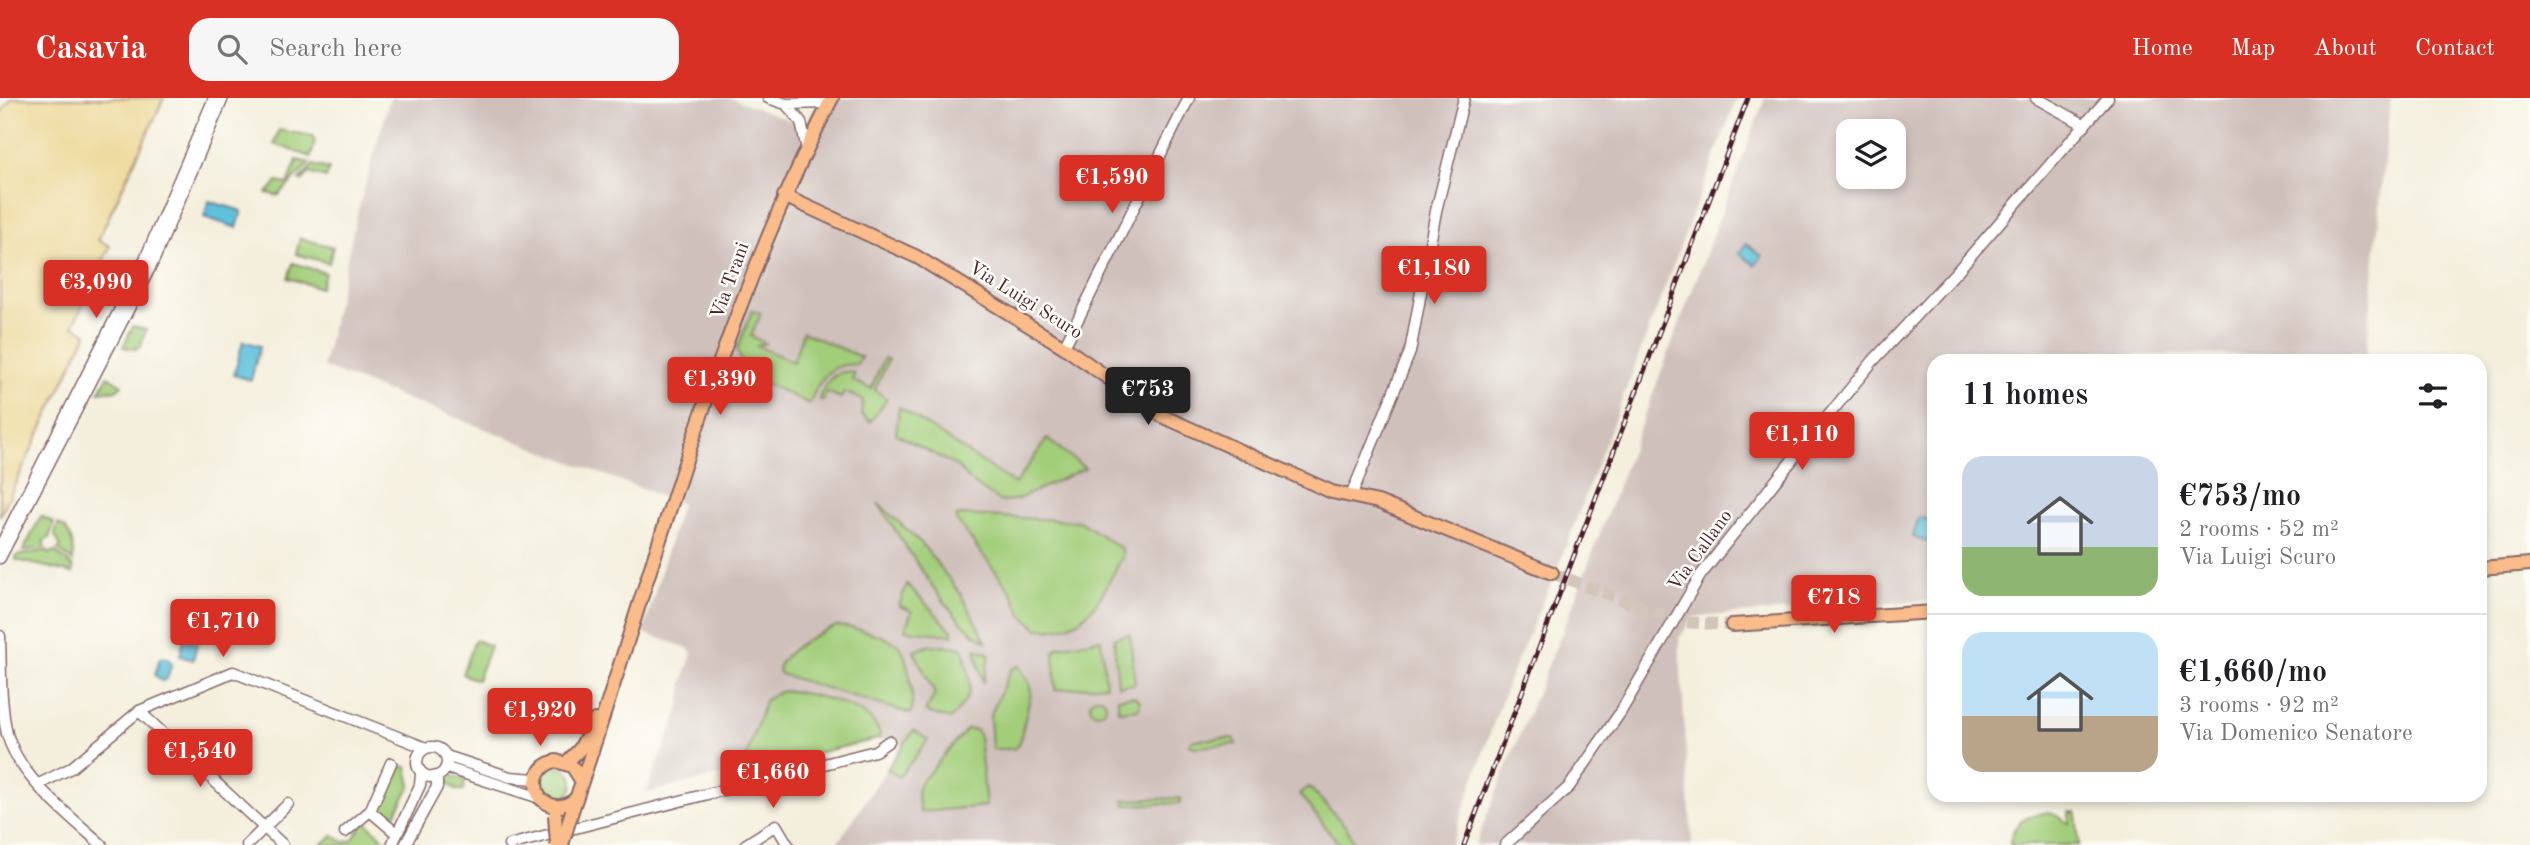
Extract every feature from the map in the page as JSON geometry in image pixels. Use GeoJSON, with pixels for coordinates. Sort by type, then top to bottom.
{"type":"FeatureCollection","features":[{"type":"Feature","properties":{"kind":"main road","name":"Via Trani"},"geometry":{"type":"LineString","coordinates":[[559,845],[748,285],[785,196],[831,100]]}},
{"type":"Feature","properties":{"kind":"main road","name":"Via Luigi Scuro"},"geometry":{"type":"LineString","coordinates":[[785,196],[917,257],[1064,347],[1162,416],[1332,492],[1378,502],[1552,573]]}},
{"type":"Feature","properties":{"kind":"main road"},"geometry":{"type":"LineString","coordinates":[[2487,567],[2530,564]]}},
{"type":"Feature","properties":{"kind":"main road"},"geometry":{"type":"LineString","coordinates":[[1732,625],[1927,612]]}},
{"type":"Feature","properties":{"kind":"main road","name":"Via Trani"},"geometry":{"type":"LineString","coordinates":[[536,779],[541,769],[550,762],[567,762],[580,749],[615,683]]}},
{"type":"Feature","properties":{"kind":"main road"},"geometry":{"type":"LineString","coordinates":[[567,762],[577,770],[581,780]]}},
{"type":"Feature","properties":{"kind":"main road"},"geometry":{"type":"LineString","coordinates":[[536,779],[540,798],[554,811],[576,798]]}},
{"type":"Feature","properties":{"kind":"main road","name":"Via Trani"},"geometry":{"type":"LineString","coordinates":[[554,811],[559,845]]}},
{"type":"Feature","properties":{"kind":"street"},"geometry":{"type":"LineString","coordinates":[[0,558],[136,296],[220,98]]}},
{"type":"Feature","properties":{"kind":"street"},"geometry":{"type":"LineString","coordinates":[[768,98],[786,104],[831,100]]}},
{"type":"Feature","properties":{"kind":"street"},"geometry":{"type":"LineString","coordinates":[[1064,347],[1189,98]]}},
{"type":"Feature","properties":{"kind":"street"},"geometry":{"type":"LineString","coordinates":[[1351,496],[1410,352],[1436,211],[1464,98]]}},
{"type":"Feature","properties":{"kind":"street"},"geometry":{"type":"LineString","coordinates":[[2036,98],[2085,125]]}},
{"type":"Feature","properties":{"kind":"street","name":"Via Callano"},"geometry":{"type":"LineString","coordinates":[[1505,845],[1569,787],[1620,713],[1700,576],[1793,459],[1873,361],[1959,269],[2108,98]]}},
{"type":"Feature","properties":{"kind":"street"},"geometry":{"type":"LineString","coordinates":[[786,104],[801,122],[807,152]]}},
{"type":"Feature","properties":{"kind":"street"},"geometry":{"type":"LineString","coordinates":[[0,547],[162,232]]}},
{"type":"Feature","properties":{"kind":"street"},"geometry":{"type":"LineString","coordinates":[[0,636],[2,710],[8,736],[19,761],[102,845]]}},
{"type":"Feature","properties":{"kind":"street"},"geometry":{"type":"LineString","coordinates":[[39,784],[71,768],[139,711],[233,672],[426,748],[436,747],[446,756],[510,777],[536,779]]}},
{"type":"Feature","properties":{"kind":"street"},"geometry":{"type":"LineString","coordinates":[[139,711],[283,845]]}},
{"type":"Feature","properties":{"kind":"street"},"geometry":{"type":"LineString","coordinates":[[509,845],[875,751],[889,741]]}},
{"type":"Feature","properties":{"kind":"street"},"geometry":{"type":"LineString","coordinates":[[392,845],[420,785],[421,774],[417,760],[426,748]]}},
{"type":"Feature","properties":{"kind":"street"},"geometry":{"type":"LineString","coordinates":[[446,756],[447,768]]}},
{"type":"Feature","properties":{"kind":"street"},"geometry":{"type":"LineString","coordinates":[[345,832],[370,811],[391,763]]}},
{"type":"Feature","properties":{"kind":"street"},"geometry":{"type":"LineString","coordinates":[[405,845],[437,787],[437,777],[447,768]]}},
{"type":"Feature","properties":{"kind":"street"},"geometry":{"type":"LineString","coordinates":[[447,768],[540,798]]}},
{"type":"Feature","properties":{"kind":"street"},"geometry":{"type":"LineString","coordinates":[[421,774],[437,777]]}},
{"type":"Feature","properties":{"kind":"street"},"geometry":{"type":"LineString","coordinates":[[247,845],[288,804]]}},
{"type":"Feature","properties":{"kind":"street"},"geometry":{"type":"LineString","coordinates":[[370,811],[396,833]]}},
{"type":"Feature","properties":{"kind":"street"},"geometry":{"type":"LineString","coordinates":[[745,845],[776,825],[788,845]]}},
{"type":"Feature","properties":{"kind":"shaded area"},"geometry":{"type":"Polygon","coordinates":[[[390,98],[731,98],[805,126],[820,98],[1737,98],[1557,570],[1509,679],[1451,845],[836,845],[903,745],[875,738],[646,793],[681,705],[683,682],[692,653],[688,648],[643,633],[681,504],[323,367],[357,214],[390,98]]]}},
{"type":"Feature","properties":{"kind":"shaded area"},"geometry":{"type":"Polygon","coordinates":[[[1765,98],[2390,98],[2366,354],[1927,354],[1927,600],[1693,617],[1679,638],[1692,845],[1475,845],[1572,607],[1765,98]]]}},
{"type":"Feature","properties":{"kind":"green space"},"geometry":{"type":"Polygon","coordinates":[[[279,130],[312,136],[315,141],[311,157],[274,144],[279,130]]]}},
{"type":"Feature","properties":{"kind":"green space"},"geometry":{"type":"Polygon","coordinates":[[[297,160],[310,163],[278,196],[267,193],[277,182],[288,184],[297,160]]]}},
{"type":"Feature","properties":{"kind":"green space"},"geometry":{"type":"Polygon","coordinates":[[[313,165],[329,169],[326,178],[309,173],[302,181],[299,180],[313,165]]]}},
{"type":"Feature","properties":{"kind":"green space"},"geometry":{"type":"Polygon","coordinates":[[[300,238],[333,247],[329,263],[296,254],[300,238]]]}},
{"type":"Feature","properties":{"kind":"green space"},"geometry":{"type":"Polygon","coordinates":[[[293,263],[325,273],[320,288],[288,278],[293,263]]]}},
{"type":"Feature","properties":{"kind":"green space"},"geometry":{"type":"Polygon","coordinates":[[[752,311],[761,313],[751,336],[765,343],[757,346],[793,362],[803,332],[861,357],[857,365],[839,366],[826,374],[810,403],[807,403],[747,374],[737,350],[752,311]]]}},
{"type":"Feature","properties":{"kind":"green space"},"geometry":{"type":"Polygon","coordinates":[[[133,326],[146,330],[141,346],[135,349],[123,347],[133,326]]]}},
{"type":"Feature","properties":{"kind":"green space"},"geometry":{"type":"Polygon","coordinates":[[[884,358],[888,360],[875,390],[887,399],[870,422],[861,414],[863,400],[844,392],[841,398],[827,392],[823,401],[819,399],[828,382],[842,372],[855,373],[852,380],[871,389],[884,358]]]}},
{"type":"Feature","properties":{"kind":"green space"},"geometry":{"type":"Polygon","coordinates":[[[108,376],[122,385],[116,390],[99,392],[108,376]]]}},
{"type":"Feature","properties":{"kind":"green space"},"geometry":{"type":"Polygon","coordinates":[[[899,407],[1015,484],[1047,439],[1085,468],[1018,499],[1001,502],[969,480],[958,467],[896,434],[899,407]]]}},
{"type":"Feature","properties":{"kind":"green space"},"geometry":{"type":"Polygon","coordinates":[[[878,503],[921,543],[960,593],[986,641],[958,618],[943,600],[878,503]]]}},
{"type":"Feature","properties":{"kind":"green space"},"geometry":{"type":"Polygon","coordinates":[[[41,516],[54,523],[49,538],[43,542],[45,547],[23,551],[41,516]]]}},
{"type":"Feature","properties":{"kind":"green space"},"geometry":{"type":"Polygon","coordinates":[[[956,516],[1079,521],[1122,549],[1122,558],[1091,610],[1081,619],[1055,629],[1038,629],[1022,615],[1012,593],[956,520],[956,516]]]}},
{"type":"Feature","properties":{"kind":"green space"},"geometry":{"type":"Polygon","coordinates":[[[58,524],[70,535],[73,562],[58,549],[61,547],[55,535],[58,524]]]}},
{"type":"Feature","properties":{"kind":"green space"},"geometry":{"type":"Polygon","coordinates":[[[47,550],[49,554],[55,551],[73,567],[73,573],[16,560],[16,556],[47,550]]]}},
{"type":"Feature","properties":{"kind":"green space"},"geometry":{"type":"Polygon","coordinates":[[[907,584],[953,635],[905,630],[912,611],[899,606],[907,584]]]}},
{"type":"Feature","properties":{"kind":"green space"},"geometry":{"type":"Polygon","coordinates":[[[837,626],[869,632],[899,646],[910,678],[911,714],[780,674],[778,668],[782,661],[795,648],[837,626]]]}},
{"type":"Feature","properties":{"kind":"green space"},"geometry":{"type":"Polygon","coordinates":[[[1130,634],[1135,684],[1118,686],[1114,638],[1130,634]]]}},
{"type":"Feature","properties":{"kind":"green space"},"geometry":{"type":"Polygon","coordinates":[[[1101,639],[1106,685],[1055,690],[1054,652],[1059,647],[1101,639]]]}},
{"type":"Feature","properties":{"kind":"green space"},"geometry":{"type":"Polygon","coordinates":[[[475,640],[490,646],[477,680],[462,674],[475,640]]]}},
{"type":"Feature","properties":{"kind":"green space"},"geometry":{"type":"Polygon","coordinates":[[[931,645],[963,648],[970,687],[965,702],[950,719],[925,712],[935,694],[914,651],[931,645]]]}},
{"type":"Feature","properties":{"kind":"green space"},"geometry":{"type":"Polygon","coordinates":[[[975,649],[990,654],[983,683],[975,649]]]}},
{"type":"Feature","properties":{"kind":"green space"},"geometry":{"type":"Polygon","coordinates":[[[1019,666],[1030,684],[1031,693],[1019,745],[1014,749],[992,749],[990,716],[1011,669],[1019,666]]]}},
{"type":"Feature","properties":{"kind":"green space"},"geometry":{"type":"Polygon","coordinates":[[[784,691],[839,702],[866,716],[880,735],[878,739],[742,770],[765,701],[784,691]]]}},
{"type":"Feature","properties":{"kind":"green space"},"geometry":{"type":"Polygon","coordinates":[[[1133,696],[1140,701],[1139,709],[1118,711],[1118,698],[1133,696]]]}},
{"type":"Feature","properties":{"kind":"green space"},"geometry":{"type":"Polygon","coordinates":[[[1095,697],[1101,697],[1106,705],[1104,711],[1095,713],[1090,708],[1090,702],[1095,697]]]}},
{"type":"Feature","properties":{"kind":"green space"},"geometry":{"type":"Polygon","coordinates":[[[967,729],[976,730],[979,735],[986,806],[920,812],[917,791],[920,783],[967,729]]]}},
{"type":"Feature","properties":{"kind":"green space"},"geometry":{"type":"Polygon","coordinates":[[[914,730],[928,740],[899,777],[887,769],[914,730]]]}},
{"type":"Feature","properties":{"kind":"green space"},"geometry":{"type":"Polygon","coordinates":[[[1235,739],[1236,744],[1194,747],[1189,744],[1193,740],[1235,739]]]}},
{"type":"Feature","properties":{"kind":"green space"},"geometry":{"type":"Polygon","coordinates":[[[402,766],[407,767],[411,785],[391,822],[379,806],[391,778],[402,766]]]}},
{"type":"Feature","properties":{"kind":"green space"},"geometry":{"type":"Polygon","coordinates":[[[557,767],[568,772],[573,783],[568,794],[557,799],[546,794],[541,783],[546,772],[557,767]]]}},
{"type":"Feature","properties":{"kind":"green space"},"geometry":{"type":"Polygon","coordinates":[[[453,776],[465,779],[464,790],[457,790],[446,781],[453,776]]]}},
{"type":"Feature","properties":{"kind":"green space"},"geometry":{"type":"Polygon","coordinates":[[[1309,787],[1347,828],[1355,845],[1340,845],[1299,794],[1309,787]]]}},
{"type":"Feature","properties":{"kind":"green space"},"geometry":{"type":"Polygon","coordinates":[[[1180,798],[1180,803],[1125,805],[1124,800],[1180,798]]]}},
{"type":"Feature","properties":{"kind":"green space"},"geometry":{"type":"Polygon","coordinates":[[[2050,812],[2069,823],[2069,812],[2076,812],[2079,845],[2010,845],[2014,830],[2022,821],[2050,812]]]}},
{"type":"Feature","properties":{"kind":"green space"},"geometry":{"type":"Polygon","coordinates":[[[365,821],[384,839],[382,845],[321,845],[333,835],[343,842],[352,840],[365,821]]]}},
{"type":"Feature","properties":{"kind":"sand"},"geometry":{"type":"Polygon","coordinates":[[[12,98],[164,98],[98,240],[110,246],[73,326],[87,333],[0,516],[0,114],[12,98]]]}},
{"type":"Feature","properties":{"kind":"water"},"geometry":{"type":"Polygon","coordinates":[[[209,201],[242,211],[237,228],[204,217],[209,201]]]}},
{"type":"Feature","properties":{"kind":"water"},"geometry":{"type":"Polygon","coordinates":[[[1746,244],[1762,256],[1755,265],[1739,253],[1746,244]]]}},
{"type":"Feature","properties":{"kind":"water"},"geometry":{"type":"Polygon","coordinates":[[[243,341],[260,346],[251,380],[234,375],[243,341]]]}},
{"type":"Feature","properties":{"kind":"water"},"geometry":{"type":"Polygon","coordinates":[[[1919,517],[1927,519],[1927,541],[1913,537],[1919,517]]]}},
{"type":"Feature","properties":{"kind":"water"},"geometry":{"type":"Polygon","coordinates":[[[186,629],[200,632],[193,660],[180,656],[186,629]]]}},
{"type":"Feature","properties":{"kind":"water"},"geometry":{"type":"Polygon","coordinates":[[[165,657],[172,663],[167,679],[162,681],[155,675],[160,658],[165,657]]]}},
{"type":"Feature","properties":{"kind":"tunnel"},"geometry":{"type":"LineString","coordinates":[[1552,573],[1681,622],[1732,625]]}},
{"type":"Feature","properties":{"kind":"railway"},"geometry":{"type":"LineString","coordinates":[[1464,845],[1748,98]]}}]}
